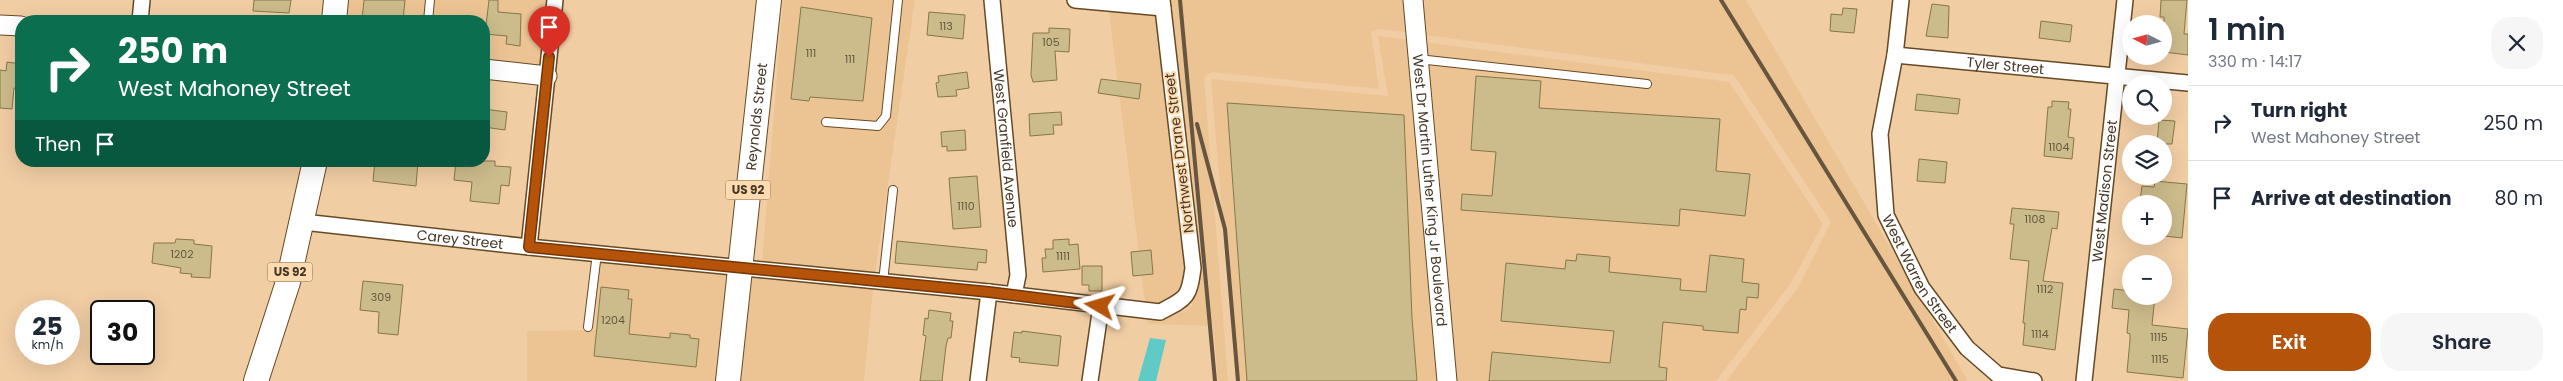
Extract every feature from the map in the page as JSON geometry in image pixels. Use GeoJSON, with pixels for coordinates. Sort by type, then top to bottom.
{"type":"FeatureCollection","features":[{"type":"Feature","properties":{"kind":"main road"},"geometry":{"type":"LineString","coordinates":[[335,15],[336,0]]}},
{"type":"Feature","properties":{"kind":"main road","name":"Reynolds Street"},"geometry":{"type":"LineString","coordinates":[[728,381],[769,0]]}},
{"type":"Feature","properties":{"kind":"main road","name":"US 92"},"geometry":{"type":"LineString","coordinates":[[256,381],[288,282],[314,167]]}},
{"type":"Feature","properties":{"kind":"street"},"geometry":{"type":"LineString","coordinates":[[141,15],[142,0]]}},
{"type":"Feature","properties":{"kind":"street"},"geometry":{"type":"LineString","coordinates":[[529,247],[555,0]]}},
{"type":"Feature","properties":{"kind":"street","name":"West Granfield Avenue"},"geometry":{"type":"LineString","coordinates":[[992,0],[1018,275],[1014,295]]}},
{"type":"Feature","properties":{"kind":"street"},"geometry":{"type":"LineString","coordinates":[[1075,0],[1162,4]]}},
{"type":"Feature","properties":{"kind":"street","name":"West Dr Martin Luther King Jr Boulevard"},"geometry":{"type":"LineString","coordinates":[[1413,0],[1447,381]]}},
{"type":"Feature","properties":{"kind":"street","name":"West Warren Street"},"geometry":{"type":"LineString","coordinates":[[1901,0],[1895,55],[1880,134],[1886,215],[1922,288],[1967,348],[1998,375],[2034,381]]}},
{"type":"Feature","properties":{"kind":"street","name":"West Madison Street"},"geometry":{"type":"LineString","coordinates":[[2084,381],[2125,0]]}},
{"type":"Feature","properties":{"kind":"street","name":"Northwest Drane Street"},"geometry":{"type":"LineString","coordinates":[[1162,4],[1193,268],[1189,291],[1180,302]]}},
{"type":"Feature","properties":{"kind":"street"},"geometry":{"type":"LineString","coordinates":[[0,25],[15,26]]}},
{"type":"Feature","properties":{"kind":"street","name":"Tyler Street"},"geometry":{"type":"LineString","coordinates":[[1895,55],[2188,83]]}},
{"type":"Feature","properties":{"kind":"street"},"geometry":{"type":"LineString","coordinates":[[490,70],[547,76]]}},
{"type":"Feature","properties":{"kind":"street","name":"Carey Street"},"geometry":{"type":"LineString","coordinates":[[303,222],[529,247],[989,292],[1160,312],[1180,302]]}},
{"type":"Feature","properties":{"kind":"street"},"geometry":{"type":"LineString","coordinates":[[978,381],[989,292]]}},
{"type":"Feature","properties":{"kind":"street"},"geometry":{"type":"LineString","coordinates":[[1090,381],[1100,306]]}},
{"type":"Feature","properties":{"kind":"lane"},"geometry":{"type":"LineString","coordinates":[[429,15],[430,0]]}},
{"type":"Feature","properties":{"kind":"lane"},"geometry":{"type":"LineString","coordinates":[[826,122],[878,126],[884,122],[898,0]]}},
{"type":"Feature","properties":{"kind":"lane"},"geometry":{"type":"LineString","coordinates":[[1418,59],[1647,84]]}},
{"type":"Feature","properties":{"kind":"lane"},"geometry":{"type":"LineString","coordinates":[[883,282],[893,190]]}},
{"type":"Feature","properties":{"kind":"lane"},"geometry":{"type":"LineString","coordinates":[[588,327],[597,253]]}},
{"type":"Feature","properties":{"kind":"shaded area"},"geometry":{"type":"Polygon","coordinates":[[[345,0],[546,0],[539,67],[490,62],[490,15],[344,15],[345,0]]]}},
{"type":"Feature","properties":{"kind":"shaded area"},"geometry":{"type":"Polygon","coordinates":[[[783,0],[915,0],[875,273],[762,262],[783,0]]]}},
{"type":"Feature","properties":{"kind":"shaded area"},"geometry":{"type":"Polygon","coordinates":[[[1171,0],[1404,0],[1407,32],[1379,29],[1371,32],[1379,89],[1212,72],[1204,77],[1228,381],[1218,381],[1213,326],[1148,324],[1147,319],[1165,319],[1180,311],[1182,313],[1193,305],[1191,303],[1198,292],[1202,267],[1171,0]]]}},
{"type":"Feature","properties":{"kind":"shaded area"},"geometry":{"type":"Polygon","coordinates":[[[1422,0],[1746,0],[1968,381],[1726,381],[1798,288],[1831,222],[1736,78],[1732,75],[1425,35],[1422,0]]]}},
{"type":"Feature","properties":{"kind":"shaded area"},"geometry":{"type":"Polygon","coordinates":[[[1109,11],[1155,15],[1184,267],[1181,288],[1174,295],[1158,304],[1145,303],[1109,11]]]}},
{"type":"Feature","properties":{"kind":"shaded area"},"geometry":{"type":"Polygon","coordinates":[[[1378,36],[1729,82],[1823,224],[1791,283],[1716,381],[1236,381],[1211,79],[1388,96],[1378,36]]]}},
{"type":"Feature","properties":{"kind":"shaded area"},"geometry":{"type":"Polygon","coordinates":[[[595,261],[730,275],[719,381],[527,381],[527,331],[596,330],[595,261]]]}},
{"type":"Feature","properties":{"kind":"shaded area"},"geometry":{"type":"Polygon","coordinates":[[[748,277],[873,289],[864,381],[738,381],[748,277]]]}},
{"type":"Feature","properties":{"kind":"water"},"geometry":{"type":"Polygon","coordinates":[[[1150,338],[1166,340],[1156,381],[1138,381],[1150,338]]]}},
{"type":"Feature","properties":{"kind":"building"},"geometry":{"type":"Polygon","coordinates":[[[254,0],[291,0],[289,13],[253,11],[254,0]]]}},
{"type":"Feature","properties":{"kind":"building"},"geometry":{"type":"Polygon","coordinates":[[[364,0],[405,0],[404,15],[362,15],[364,0]]]}},
{"type":"Feature","properties":{"kind":"building"},"geometry":{"type":"Polygon","coordinates":[[[489,0],[498,0],[498,12],[521,14],[520,46],[506,44],[507,36],[490,34],[490,15],[487,15],[489,0]]]}},
{"type":"Feature","properties":{"kind":"building"},"geometry":{"type":"Polygon","coordinates":[[[2161,0],[2187,0],[2184,34],[2188,34],[2188,55],[2172,53],[2172,15],[2160,15],[2161,0]]]}},
{"type":"Feature","properties":{"kind":"building"},"geometry":{"type":"Polygon","coordinates":[[[1932,4],[1949,6],[1948,38],[1926,36],[1932,4]]]}},
{"type":"Feature","properties":{"kind":"building"},"geometry":{"type":"Polygon","coordinates":[[[801,7],[872,18],[863,101],[810,97],[809,101],[791,99],[801,7]]]}},
{"type":"Feature","properties":{"kind":"building"},"geometry":{"type":"Polygon","coordinates":[[[1843,8],[1857,9],[1854,33],[1830,31],[1831,14],[1842,15],[1843,8]]]}},
{"type":"Feature","properties":{"kind":"building"},"geometry":{"type":"Polygon","coordinates":[[[929,12],[965,15],[963,39],[927,35],[929,12]]]}},
{"type":"Feature","properties":{"kind":"building"},"geometry":{"type":"Polygon","coordinates":[[[2041,21],[2072,25],[2070,42],[2039,38],[2041,21]]]}},
{"type":"Feature","properties":{"kind":"building"},"geometry":{"type":"Polygon","coordinates":[[[1049,28],[1070,29],[1069,52],[1055,51],[1057,80],[1033,82],[1031,75],[1033,33],[1049,33],[1049,28]]]}},
{"type":"Feature","properties":{"kind":"building"},"geometry":{"type":"Polygon","coordinates":[[[7,62],[15,63],[15,88],[12,109],[0,108],[0,70],[6,71],[7,62]]]}},
{"type":"Feature","properties":{"kind":"building"},"geometry":{"type":"Polygon","coordinates":[[[967,72],[969,88],[956,90],[957,96],[938,97],[936,83],[939,82],[938,76],[967,72]]]}},
{"type":"Feature","properties":{"kind":"building"},"geometry":{"type":"Polygon","coordinates":[[[1476,76],[1541,81],[1539,108],[1720,119],[1716,171],[1750,174],[1745,216],[1680,209],[1679,226],[1461,210],[1462,194],[1492,196],[1496,152],[1471,150],[1476,76]]]}},
{"type":"Feature","properties":{"kind":"building"},"geometry":{"type":"Polygon","coordinates":[[[1101,79],[1141,84],[1139,99],[1098,93],[1101,79]]]}},
{"type":"Feature","properties":{"kind":"building"},"geometry":{"type":"Polygon","coordinates":[[[1917,94],[1960,99],[1958,114],[1915,110],[1917,94]]]}},
{"type":"Feature","properties":{"kind":"building"},"geometry":{"type":"Polygon","coordinates":[[[2052,101],[2069,102],[2068,109],[2071,109],[2068,137],[2074,138],[2072,159],[2044,156],[2048,107],[2052,107],[2052,101]]]}},
{"type":"Feature","properties":{"kind":"building"},"geometry":{"type":"Polygon","coordinates":[[[1227,103],[1404,115],[1412,318],[1417,381],[1247,381],[1227,103]]]}},
{"type":"Feature","properties":{"kind":"building"},"geometry":{"type":"Polygon","coordinates":[[[490,110],[507,112],[505,130],[490,128],[490,110]]]}},
{"type":"Feature","properties":{"kind":"building"},"geometry":{"type":"Polygon","coordinates":[[[1061,112],[1062,125],[1053,125],[1054,134],[1030,136],[1029,114],[1061,112]]]}},
{"type":"Feature","properties":{"kind":"building"},"geometry":{"type":"Polygon","coordinates":[[[2172,121],[2175,121],[2172,144],[2172,135],[2158,135],[2159,125],[2172,125],[2172,121]]]}},
{"type":"Feature","properties":{"kind":"building"},"geometry":{"type":"Polygon","coordinates":[[[965,130],[966,150],[947,151],[947,146],[942,147],[941,132],[965,130]]]}},
{"type":"Feature","properties":{"kind":"building"},"geometry":{"type":"Polygon","coordinates":[[[1919,159],[1947,162],[1945,183],[1917,181],[1919,159]]]}},
{"type":"Feature","properties":{"kind":"building"},"geometry":{"type":"Polygon","coordinates":[[[490,161],[495,161],[495,166],[511,167],[509,186],[501,185],[499,204],[470,201],[472,182],[454,180],[455,167],[490,167],[490,161]]]}},
{"type":"Feature","properties":{"kind":"building"},"geometry":{"type":"Polygon","coordinates":[[[374,167],[418,167],[416,186],[373,181],[374,167]]]}},
{"type":"Feature","properties":{"kind":"building"},"geometry":{"type":"Polygon","coordinates":[[[977,176],[981,227],[953,229],[949,178],[977,176]]]}},
{"type":"Feature","properties":{"kind":"building"},"geometry":{"type":"Polygon","coordinates":[[[2172,183],[2187,184],[2182,238],[2172,237],[2172,195],[2141,195],[2142,186],[2154,187],[2154,185],[2172,185],[2172,183]]]}},
{"type":"Feature","properties":{"kind":"building"},"geometry":{"type":"Polygon","coordinates":[[[2012,208],[2059,212],[2057,229],[2052,228],[2043,281],[2063,283],[2055,350],[2023,345],[2025,323],[2023,323],[2029,261],[2010,259],[2014,224],[2010,224],[2012,208]]]}},
{"type":"Feature","properties":{"kind":"building"},"geometry":{"type":"Polygon","coordinates":[[[176,239],[194,240],[194,244],[212,246],[210,278],[191,277],[192,274],[180,273],[181,268],[152,263],[154,243],[175,243],[176,239]]]}},
{"type":"Feature","properties":{"kind":"building"},"geometry":{"type":"Polygon","coordinates":[[[1069,239],[1069,245],[1078,244],[1080,269],[1043,272],[1042,258],[1046,258],[1045,249],[1053,249],[1053,240],[1069,239]]]}},
{"type":"Feature","properties":{"kind":"building"},"geometry":{"type":"Polygon","coordinates":[[[897,241],[987,250],[986,263],[978,262],[977,270],[895,263],[897,241]]]}},
{"type":"Feature","properties":{"kind":"building"},"geometry":{"type":"Polygon","coordinates":[[[1151,250],[1153,274],[1133,276],[1131,252],[1151,250]]]}},
{"type":"Feature","properties":{"kind":"building"},"geometry":{"type":"Polygon","coordinates":[[[1577,254],[1610,257],[1609,272],[1681,279],[1680,290],[1706,292],[1710,255],[1744,259],[1742,282],[1759,284],[1758,298],[1747,297],[1746,310],[1740,309],[1738,333],[1703,330],[1703,326],[1663,322],[1659,367],[1667,368],[1666,381],[1489,381],[1492,352],[1610,363],[1614,331],[1501,321],[1506,263],[1565,269],[1566,260],[1576,261],[1577,254]]]}},
{"type":"Feature","properties":{"kind":"building"},"geometry":{"type":"Polygon","coordinates":[[[1082,266],[1102,266],[1102,291],[1089,291],[1089,285],[1082,285],[1082,266]]]}},
{"type":"Feature","properties":{"kind":"building"},"geometry":{"type":"Polygon","coordinates":[[[363,281],[403,285],[398,335],[378,333],[379,312],[360,310],[363,281]]]}},
{"type":"Feature","properties":{"kind":"building"},"geometry":{"type":"Polygon","coordinates":[[[601,287],[629,290],[628,299],[632,299],[629,334],[670,338],[670,333],[690,335],[690,338],[699,339],[696,367],[594,356],[601,287]]]}},
{"type":"Feature","properties":{"kind":"building"},"geometry":{"type":"Polygon","coordinates":[[[2114,289],[2122,290],[2122,305],[2154,305],[2152,325],[2188,329],[2183,378],[2127,372],[2130,340],[2130,334],[2127,333],[2129,310],[2112,308],[2114,289]]]}},
{"type":"Feature","properties":{"kind":"building"},"geometry":{"type":"Polygon","coordinates":[[[929,310],[951,313],[950,321],[953,321],[951,338],[948,338],[946,346],[942,381],[920,381],[926,336],[923,335],[925,318],[928,319],[929,310]]]}},
{"type":"Feature","properties":{"kind":"building"},"geometry":{"type":"Polygon","coordinates":[[[1022,331],[1061,336],[1058,366],[1019,362],[1020,358],[1011,357],[1014,332],[1022,333],[1022,331]]]}},
{"type":"Feature","properties":{"kind":"railway"},"geometry":{"type":"LineString","coordinates":[[1180,0],[1215,381]]}},
{"type":"Feature","properties":{"kind":"railway"},"geometry":{"type":"LineString","coordinates":[[1721,0],[1956,381]]}},
{"type":"Feature","properties":{"kind":"railway"},"geometry":{"type":"LineString","coordinates":[[1197,124],[1225,229],[1238,381]]}},
{"type":"Feature","properties":{"kind":"route"},"geometry":{"type":"LineString","coordinates":[[549,57],[529,247],[989,292],[1100,306]]}}]}
